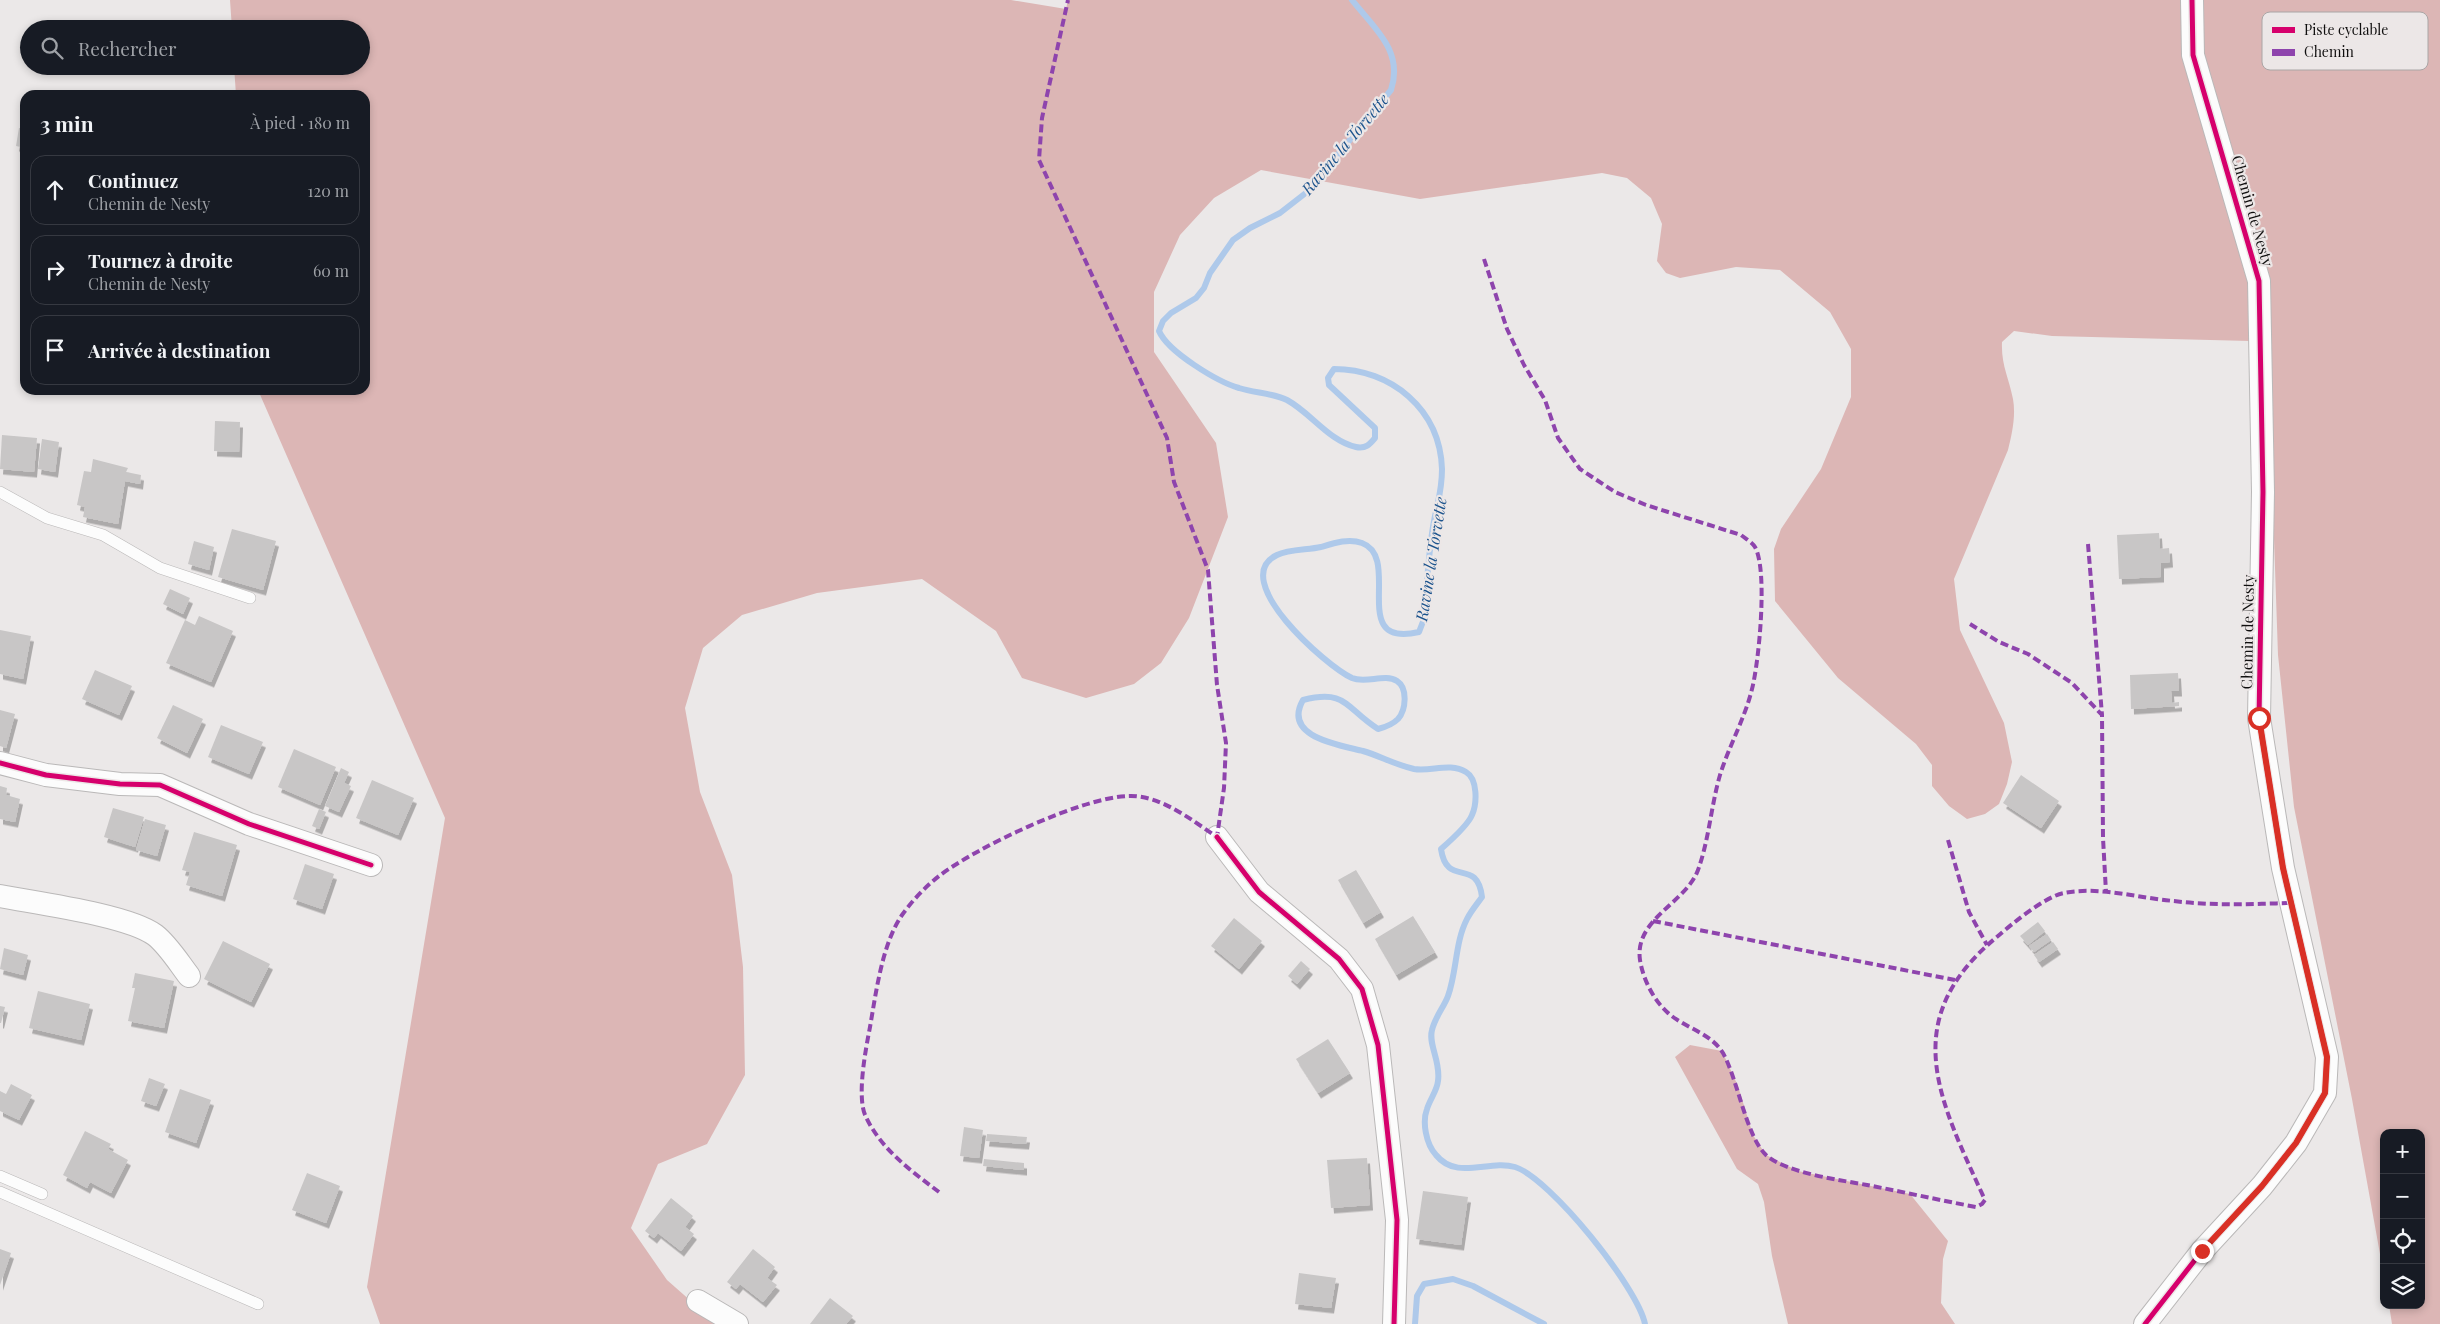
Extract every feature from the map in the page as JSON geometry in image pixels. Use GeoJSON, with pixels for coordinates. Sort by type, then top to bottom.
{"type":"FeatureCollection","features":[{"type":"Feature","properties":{"kind":"street","name":"Chemin de Nesty"},"geometry":{"type":"LineString","coordinates":[[2145,1324],[2202,1251],[2262,1186],[2296,1143],[2325,1093],[2327,1057],[2283,868],[2259,718],[2263,492],[2259,281],[2193,55],[2192,0]]}},
{"type":"Feature","properties":{"kind":"street"},"geometry":{"type":"LineString","coordinates":[[0,763],[46,775],[120,784],[160,785],[249,824],[371,864]]}},
{"type":"Feature","properties":{"kind":"street"},"geometry":{"type":"LineString","coordinates":[[1217,838],[1259,892],[1340,959],[1362,989],[1378,1045],[1396,1220],[1394,1324]]}},
{"type":"Feature","properties":{"kind":"street"},"geometry":{"type":"LineString","coordinates":[[0,896],[113,919],[146,929],[160,940],[189,976]]}},
{"type":"Feature","properties":{"kind":"street"},"geometry":{"type":"LineString","coordinates":[[698,1301],[737,1324]]}},
{"type":"Feature","properties":{"kind":"lane"},"geometry":{"type":"LineString","coordinates":[[0,492],[47,518],[103,534],[160,568],[250,598]]}},
{"type":"Feature","properties":{"kind":"lane"},"geometry":{"type":"LineString","coordinates":[[0,1176],[42,1194]]}},
{"type":"Feature","properties":{"kind":"lane"},"geometry":{"type":"LineString","coordinates":[[0,1192],[258,1304]]}},
{"type":"Feature","properties":{"kind":"shaded area"},"geometry":{"type":"Polygon","coordinates":[[[230,0],[1011,0],[1066,9],[1068,0],[2440,0],[2440,1324],[2392,1324],[2390,1309],[2425,1309],[2425,1129],[2380,1129],[2380,1254],[2352,1099],[2294,807],[2278,655],[2268,364],[2250,341],[2052,336],[2014,331],[2002,342],[2004,365],[2014,405],[2011,438],[2008,450],[1954,579],[1960,630],[2004,723],[2012,762],[2007,784],[1999,804],[1985,814],[1967,819],[1949,806],[1932,786],[1932,765],[1916,744],[1838,678],[1775,601],[1774,549],[1781,529],[1821,469],[1851,397],[1851,349],[1830,312],[1780,270],[1736,267],[1680,278],[1666,273],[1657,261],[1662,224],[1651,198],[1627,178],[1602,173],[1420,199],[1261,170],[1214,198],[1180,235],[1154,292],[1154,352],[1216,443],[1228,517],[1189,618],[1161,663],[1134,684],[1086,698],[1022,678],[996,631],[922,579],[817,593],[742,615],[703,648],[685,708],[700,792],[732,875],[743,967],[745,1075],[707,1144],[658,1164],[631,1228],[667,1280],[717,1324],[380,1324],[367,1287],[445,818],[260,395],[370,395],[370,90],[236,90],[235,75],[370,75],[370,20],[231,20],[230,0]]]}},
{"type":"Feature","properties":{"kind":"shaded area"},"geometry":{"type":"Polygon","coordinates":[[[1690,1045],[1722,1051],[1738,1086],[1753,1135],[1766,1155],[1798,1171],[1910,1194],[1948,1241],[1943,1259],[1941,1303],[1955,1324],[1788,1324],[1772,1256],[1764,1202],[1758,1184],[1737,1169],[1675,1057],[1690,1045]]]}},
{"type":"Feature","properties":{"kind":"building"},"geometry":{"type":"Polygon","coordinates":[[[19,128],[20,128],[20,147],[16,146],[19,128]]]}},
{"type":"Feature","properties":{"kind":"building"},"geometry":{"type":"Polygon","coordinates":[[[215,421],[240,422],[239,452],[214,451],[215,421]]]}},
{"type":"Feature","properties":{"kind":"building"},"geometry":{"type":"Polygon","coordinates":[[[2,435],[37,438],[34,472],[0,469],[2,435]]]}},
{"type":"Feature","properties":{"kind":"building"},"geometry":{"type":"Polygon","coordinates":[[[42,439],[59,442],[55,472],[38,469],[42,439]]]}},
{"type":"Feature","properties":{"kind":"building"},"geometry":{"type":"Polygon","coordinates":[[[93,459],[128,468],[126,472],[141,475],[140,484],[125,481],[118,524],[83,517],[85,507],[77,505],[84,471],[91,472],[93,459]]]}},
{"type":"Feature","properties":{"kind":"building"},"geometry":{"type":"Polygon","coordinates":[[[232,529],[276,541],[263,590],[218,577],[232,529]]]}},
{"type":"Feature","properties":{"kind":"building"},"geometry":{"type":"Polygon","coordinates":[[[2159,533],[2160,549],[2169,548],[2170,562],[2161,563],[2161,577],[2119,579],[2117,535],[2159,533]]]}},
{"type":"Feature","properties":{"kind":"building"},"geometry":{"type":"Polygon","coordinates":[[[194,541],[214,547],[209,570],[188,564],[194,541]]]}},
{"type":"Feature","properties":{"kind":"building"},"geometry":{"type":"Polygon","coordinates":[[[170,589],[190,598],[183,614],[163,604],[170,589]]]}},
{"type":"Feature","properties":{"kind":"building"},"geometry":{"type":"Polygon","coordinates":[[[199,616],[233,631],[211,682],[166,663],[185,620],[195,625],[199,616]]]}},
{"type":"Feature","properties":{"kind":"building"},"geometry":{"type":"Polygon","coordinates":[[[0,630],[31,636],[23,679],[0,674],[0,630]]]}},
{"type":"Feature","properties":{"kind":"building"},"geometry":{"type":"Polygon","coordinates":[[[95,670],[132,686],[119,715],[82,699],[95,670]]]}},
{"type":"Feature","properties":{"kind":"building"},"geometry":{"type":"Polygon","coordinates":[[[2178,673],[2179,691],[2171,691],[2172,703],[2179,702],[2179,706],[2131,709],[2130,675],[2178,673]]]}},
{"type":"Feature","properties":{"kind":"building"},"geometry":{"type":"Polygon","coordinates":[[[173,705],[203,719],[187,753],[157,738],[173,705]]]}},
{"type":"Feature","properties":{"kind":"building"},"geometry":{"type":"Polygon","coordinates":[[[0,710],[15,714],[6,748],[0,746],[0,710]]]}},
{"type":"Feature","properties":{"kind":"building"},"geometry":{"type":"Polygon","coordinates":[[[221,725],[263,742],[249,774],[208,757],[221,725]]]}},
{"type":"Feature","properties":{"kind":"building"},"geometry":{"type":"Polygon","coordinates":[[[294,749],[336,767],[320,805],[278,787],[294,749]]]}},
{"type":"Feature","properties":{"kind":"building"},"geometry":{"type":"Polygon","coordinates":[[[341,768],[349,772],[344,783],[351,786],[339,812],[325,806],[341,768]]]}},
{"type":"Feature","properties":{"kind":"building"},"geometry":{"type":"Polygon","coordinates":[[[2021,775],[2059,801],[2041,828],[2003,803],[2021,775]]]}},
{"type":"Feature","properties":{"kind":"building"},"geometry":{"type":"Polygon","coordinates":[[[372,780],[414,798],[398,835],[356,818],[372,780]]]}},
{"type":"Feature","properties":{"kind":"building"},"geometry":{"type":"Polygon","coordinates":[[[0,786],[7,788],[6,795],[20,799],[15,822],[0,819],[0,786]]]}},
{"type":"Feature","properties":{"kind":"building"},"geometry":{"type":"Polygon","coordinates":[[[113,808],[144,817],[135,847],[104,837],[113,808]]]}},
{"type":"Feature","properties":{"kind":"building"},"geometry":{"type":"Polygon","coordinates":[[[319,809],[326,812],[319,829],[312,826],[319,809]]]}},
{"type":"Feature","properties":{"kind":"building"},"geometry":{"type":"Polygon","coordinates":[[[145,819],[166,825],[157,856],[136,850],[145,819]]]}},
{"type":"Feature","properties":{"kind":"building"},"geometry":{"type":"Polygon","coordinates":[[[194,832],[237,845],[222,896],[186,885],[190,872],[182,870],[194,832]]]}},
{"type":"Feature","properties":{"kind":"building"},"geometry":{"type":"Polygon","coordinates":[[[305,864],[334,874],[322,909],[293,899],[305,864]]]}},
{"type":"Feature","properties":{"kind":"building"},"geometry":{"type":"Polygon","coordinates":[[[1356,870],[1381,912],[1363,923],[1338,880],[1356,870]]]}},
{"type":"Feature","properties":{"kind":"building"},"geometry":{"type":"Polygon","coordinates":[[[1413,916],[1435,952],[1396,975],[1375,939],[1413,916]]]}},
{"type":"Feature","properties":{"kind":"building"},"geometry":{"type":"Polygon","coordinates":[[[1234,918],[1262,941],[1239,969],[1211,946],[1234,918]]]}},
{"type":"Feature","properties":{"kind":"building"},"geometry":{"type":"Polygon","coordinates":[[[2038,922],[2045,931],[2028,945],[2020,936],[2038,922]]]}},
{"type":"Feature","properties":{"kind":"building"},"geometry":{"type":"Polygon","coordinates":[[[2047,934],[2051,940],[2034,952],[2029,946],[2047,934]]]}},
{"type":"Feature","properties":{"kind":"building"},"geometry":{"type":"Polygon","coordinates":[[[223,941],[270,964],[251,1002],[204,979],[223,941]]]}},
{"type":"Feature","properties":{"kind":"building"},"geometry":{"type":"Polygon","coordinates":[[[2053,942],[2058,949],[2039,962],[2034,955],[2053,942]]]}},
{"type":"Feature","properties":{"kind":"building"},"geometry":{"type":"Polygon","coordinates":[[[4,948],[28,955],[23,975],[0,969],[4,948]]]}},
{"type":"Feature","properties":{"kind":"building"},"geometry":{"type":"Polygon","coordinates":[[[1301,961],[1310,969],[1297,984],[1288,976],[1301,961]]]}},
{"type":"Feature","properties":{"kind":"building"},"geometry":{"type":"Polygon","coordinates":[[[135,973],[174,981],[164,1028],[128,1021],[135,988],[132,988],[135,973]]]}},
{"type":"Feature","properties":{"kind":"building"},"geometry":{"type":"Polygon","coordinates":[[[38,991],[90,1004],[81,1040],[29,1028],[38,991]]]}},
{"type":"Feature","properties":{"kind":"building"},"geometry":{"type":"Polygon","coordinates":[[[0,1006],[5,1007],[1,1023],[0,1023],[0,1006]]]}},
{"type":"Feature","properties":{"kind":"building"},"geometry":{"type":"Polygon","coordinates":[[[1328,1039],[1350,1073],[1318,1093],[1296,1059],[1328,1039]]]}},
{"type":"Feature","properties":{"kind":"building"},"geometry":{"type":"Polygon","coordinates":[[[149,1078],[165,1084],[156,1106],[141,1101],[149,1078]]]}},
{"type":"Feature","properties":{"kind":"building"},"geometry":{"type":"Polygon","coordinates":[[[11,1084],[32,1095],[19,1120],[0,1111],[0,1091],[6,1094],[11,1084]]]}},
{"type":"Feature","properties":{"kind":"building"},"geometry":{"type":"Polygon","coordinates":[[[180,1089],[211,1100],[196,1143],[165,1132],[180,1089]]]}},
{"type":"Feature","properties":{"kind":"building"},"geometry":{"type":"Polygon","coordinates":[[[964,1127],[983,1130],[979,1158],[960,1156],[964,1127]]]}},
{"type":"Feature","properties":{"kind":"building"},"geometry":{"type":"Polygon","coordinates":[[[85,1131],[111,1144],[108,1149],[128,1160],[111,1193],[90,1182],[87,1188],[63,1175],[85,1131]]]}},
{"type":"Feature","properties":{"kind":"building"},"geometry":{"type":"Polygon","coordinates":[[[987,1134],[1027,1137],[1026,1144],[986,1141],[987,1134]]]}},
{"type":"Feature","properties":{"kind":"building"},"geometry":{"type":"Polygon","coordinates":[[[1367,1158],[1370,1205],[1331,1208],[1327,1160],[1367,1158]]]}},
{"type":"Feature","properties":{"kind":"building"},"geometry":{"type":"Polygon","coordinates":[[[984,1159],[1024,1163],[1024,1170],[983,1166],[984,1159]]]}},
{"type":"Feature","properties":{"kind":"building"},"geometry":{"type":"Polygon","coordinates":[[[307,1173],[340,1186],[326,1223],[292,1210],[307,1173]]]}},
{"type":"Feature","properties":{"kind":"building"},"geometry":{"type":"Polygon","coordinates":[[[1423,1191],[1468,1197],[1461,1245],[1416,1239],[1423,1191]]]}},
{"type":"Feature","properties":{"kind":"building"},"geometry":{"type":"Polygon","coordinates":[[[671,1198],[693,1216],[685,1227],[694,1234],[681,1251],[658,1233],[654,1238],[645,1231],[671,1198]]]}},
{"type":"Feature","properties":{"kind":"building"},"geometry":{"type":"Polygon","coordinates":[[[0,1249],[11,1253],[0,1285],[0,1249]]]}},
{"type":"Feature","properties":{"kind":"building"},"geometry":{"type":"Polygon","coordinates":[[[753,1249],[775,1267],[767,1278],[777,1285],[763,1302],[740,1284],[736,1289],[727,1282],[753,1249]]]}},
{"type":"Feature","properties":{"kind":"building"},"geometry":{"type":"Polygon","coordinates":[[[1299,1273],[1336,1278],[1331,1308],[1295,1304],[1299,1273]]]}},
{"type":"Feature","properties":{"kind":"building"},"geometry":{"type":"Polygon","coordinates":[[[830,1298],[853,1316],[846,1324],[810,1324],[830,1298]]]}},
{"type":"Feature","properties":{"kind":"waterway","name":"Ravine la Torvette"},"geometry":{"type":"LineString","coordinates":[[1352,0],[1377,30],[1390,52],[1394,76],[1391,90],[1307,192],[1280,213],[1250,228],[1233,240],[1210,273],[1204,288],[1196,298],[1171,313],[1163,321],[1159,331],[1172,348],[1207,373],[1230,385],[1287,400],[1346,444],[1356,447],[1367,446],[1375,438],[1375,428],[1329,385],[1328,378],[1334,369],[1355,371],[1375,376],[1393,385],[1409,396],[1422,411],[1432,428],[1439,447],[1442,477],[1430,545],[1424,619],[1419,632],[1398,634],[1385,627],[1380,615],[1378,566],[1373,552],[1362,543],[1342,542],[1277,555],[1265,567],[1264,583],[1272,601],[1286,621],[1322,657],[1339,670],[1357,680],[1392,679],[1401,684],[1403,689],[1405,699],[1401,715],[1391,724],[1378,729],[1345,702],[1329,697],[1303,700],[1299,713],[1300,723],[1306,731],[1328,742],[1363,751],[1414,769],[1447,767],[1460,769],[1470,775],[1473,780],[1475,805],[1472,815],[1463,828],[1441,849],[1444,861],[1449,868],[1474,878],[1479,885],[1482,897],[1470,913],[1463,928],[1451,986],[1432,1030],[1431,1036],[1438,1067],[1438,1081],[1428,1105],[1425,1120],[1427,1139],[1430,1145],[1444,1163],[1454,1167],[1474,1168],[1505,1165],[1515,1167],[1530,1175],[1570,1212],[1610,1261],[1639,1307],[1645,1324]]}},
{"type":"Feature","properties":{"kind":"waterway","name":"Ravine la Torvette"},"geometry":{"type":"LineString","coordinates":[[1415,1324],[1417,1296],[1424,1284],[1453,1279],[1473,1286],[1544,1324]]}},
{"type":"Feature","properties":{"kind":"marked path"},"geometry":{"type":"LineString","coordinates":[[939,1192],[888,1149],[872,1129],[863,1109],[863,1073],[877,984],[889,940],[902,915],[919,894],[934,880],[978,851],[1058,814],[1109,799],[1129,796],[1141,797],[1165,804],[1217,837],[1224,788],[1226,743],[1217,685],[1208,570],[1174,482],[1167,438],[1039,160],[1042,118],[1068,0]]}},
{"type":"Feature","properties":{"kind":"marked path"},"geometry":{"type":"LineString","coordinates":[[1484,259],[1507,329],[1524,365],[1545,400],[1558,438],[1580,469],[1615,492],[1646,505],[1741,535],[1754,545],[1759,559],[1762,595],[1761,616],[1755,676],[1749,700],[1720,775],[1705,847],[1698,870],[1692,882],[1662,912],[1645,933],[1640,946],[1640,960],[1649,988],[1662,1007],[1681,1022],[1711,1040],[1723,1053],[1753,1135],[1766,1155],[1786,1167],[1814,1175],[1976,1207],[1985,1200],[1953,1128],[1942,1094],[1936,1062],[1937,1030],[1946,998],[1966,967],[1998,936],[2048,899],[2064,893],[2078,891],[2119,893],[2160,900],[2203,904],[2291,903]]}},
{"type":"Feature","properties":{"kind":"marked path"},"geometry":{"type":"LineString","coordinates":[[2088,544],[2102,715]]}},
{"type":"Feature","properties":{"kind":"marked path"},"geometry":{"type":"LineString","coordinates":[[1970,624],[1999,642],[2028,654],[2072,683],[2102,715],[2103,838],[2106,892]]}},
{"type":"Feature","properties":{"kind":"marked path"},"geometry":{"type":"LineString","coordinates":[[1948,840],[1969,912],[1987,945]]}},
{"type":"Feature","properties":{"kind":"marked path"},"geometry":{"type":"LineString","coordinates":[[1653,921],[1955,980]]}},
{"type":"Feature","properties":{"kind":"cycle path"},"geometry":{"type":"LineString","coordinates":[[2145,1324],[2202,1251],[2262,1186],[2296,1143],[2325,1093],[2327,1057],[2283,868],[2259,718],[2263,492],[2259,281],[2193,55],[2192,0]]}},
{"type":"Feature","properties":{"kind":"cycle path"},"geometry":{"type":"LineString","coordinates":[[0,763],[46,775],[120,784],[160,785],[249,824],[371,865]]}},
{"type":"Feature","properties":{"kind":"cycle path"},"geometry":{"type":"LineString","coordinates":[[1217,837],[1259,892],[1339,959],[1362,989],[1378,1045],[1397,1220],[1394,1324]]}},
{"type":"Feature","properties":{"kind":"route"},"geometry":{"type":"LineString","coordinates":[[2202,1251],[2262,1186],[2296,1143],[2325,1093],[2327,1057],[2283,868],[2259,718]]}}]}
